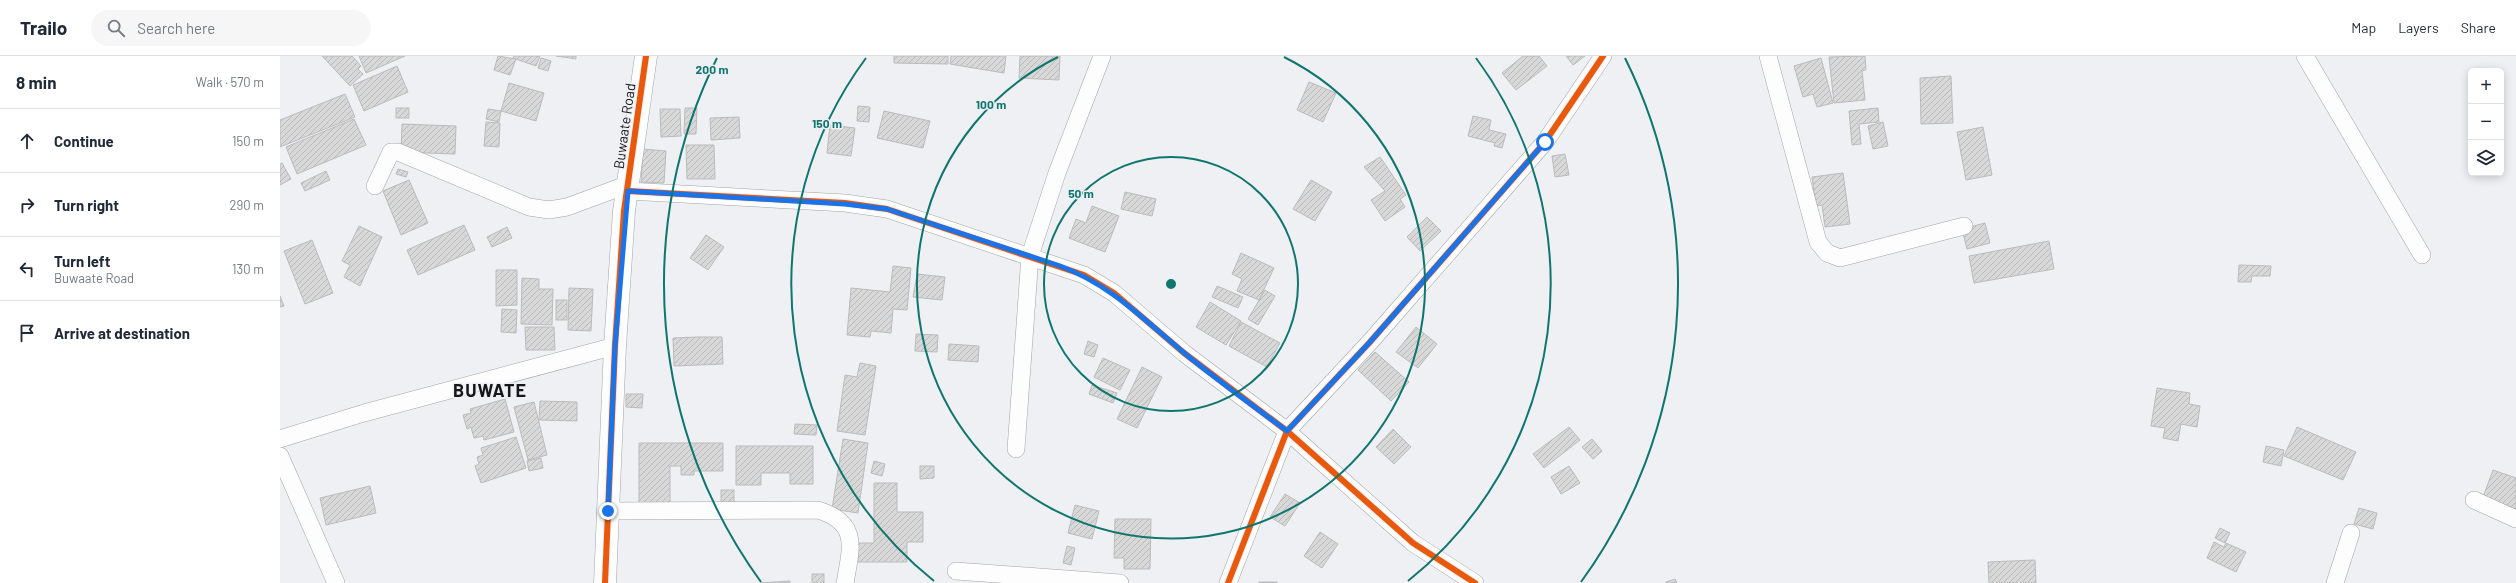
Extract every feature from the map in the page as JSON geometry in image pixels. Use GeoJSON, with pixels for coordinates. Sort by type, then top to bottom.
{"type":"FeatureCollection","features":[{"type":"Feature","properties":{"kind":"street","name":"Buwaate Road"},"geometry":{"type":"LineString","coordinates":[[605,583],[615,346],[628,188],[646,56]]}},
{"type":"Feature","properties":{"kind":"street"},"geometry":{"type":"LineString","coordinates":[[1016,448],[1030,256],[1057,173],[1102,56]]}},
{"type":"Feature","properties":{"kind":"street"},"geometry":{"type":"LineString","coordinates":[[1228,583],[1287,431],[1370,342],[1545,142],[1604,56]]}},
{"type":"Feature","properties":{"kind":"street"},"geometry":{"type":"LineString","coordinates":[[1768,56],[1818,242],[1828,253],[1840,258],[1964,226]]}},
{"type":"Feature","properties":{"kind":"street"},"geometry":{"type":"LineString","coordinates":[[2305,56],[2422,255]]}},
{"type":"Feature","properties":{"kind":"street"},"geometry":{"type":"LineString","coordinates":[[375,186],[391,152],[398,152],[529,207],[549,210],[628,188],[845,204],[887,209],[1084,275],[1114,293],[1184,353],[1287,431],[1413,543],[1476,583]]}},
{"type":"Feature","properties":{"kind":"street"},"geometry":{"type":"LineString","coordinates":[[280,439],[364,413],[615,346]]}},
{"type":"Feature","properties":{"kind":"street"},"geometry":{"type":"LineString","coordinates":[[280,456],[336,583]]}},
{"type":"Feature","properties":{"kind":"street"},"geometry":{"type":"LineString","coordinates":[[2474,500],[2516,519]]}},
{"type":"Feature","properties":{"kind":"street"},"geometry":{"type":"LineString","coordinates":[[608,511],[818,510],[841,520],[848,529],[852,545],[845,583]]}},
{"type":"Feature","properties":{"kind":"street"},"geometry":{"type":"LineString","coordinates":[[2335,583],[2351,534]]}},
{"type":"Feature","properties":{"kind":"street"},"geometry":{"type":"LineString","coordinates":[[956,571],[1120,583]]}},
{"type":"Feature","properties":{"kind":"building"},"geometry":{"type":"Polygon","coordinates":[[[322,56],[352,56],[361,66],[358,69],[363,74],[350,86],[322,56]]]}},
{"type":"Feature","properties":{"kind":"building"},"geometry":{"type":"Polygon","coordinates":[[[359,56],[405,56],[366,73],[359,56]]]}},
{"type":"Feature","properties":{"kind":"building"},"geometry":{"type":"Polygon","coordinates":[[[498,56],[516,59],[510,75],[494,70],[498,56]]]}},
{"type":"Feature","properties":{"kind":"building"},"geometry":{"type":"Polygon","coordinates":[[[514,56],[540,56],[536,66],[513,58],[514,56]]]}},
{"type":"Feature","properties":{"kind":"building"},"geometry":{"type":"Polygon","coordinates":[[[556,56],[576,56],[576,59],[556,56]]]}},
{"type":"Feature","properties":{"kind":"building"},"geometry":{"type":"Polygon","coordinates":[[[894,56],[948,56],[948,64],[894,63],[894,56]]]}},
{"type":"Feature","properties":{"kind":"building"},"geometry":{"type":"Polygon","coordinates":[[[951,56],[1006,56],[1004,73],[950,64],[951,56]]]}},
{"type":"Feature","properties":{"kind":"building"},"geometry":{"type":"Polygon","coordinates":[[[1020,56],[1060,56],[1059,80],[1019,78],[1020,56]]]}},
{"type":"Feature","properties":{"kind":"building"},"geometry":{"type":"Polygon","coordinates":[[[1523,56],[1539,56],[1547,66],[1516,90],[1502,73],[1523,56]]]}},
{"type":"Feature","properties":{"kind":"building"},"geometry":{"type":"Polygon","coordinates":[[[1566,56],[1585,56],[1573,65],[1566,56]]]}},
{"type":"Feature","properties":{"kind":"building"},"geometry":{"type":"Polygon","coordinates":[[[1865,56],[1866,70],[1862,71],[1865,100],[1834,103],[1829,57],[1865,56]]]}},
{"type":"Feature","properties":{"kind":"building"},"geometry":{"type":"Polygon","coordinates":[[[541,58],[551,61],[548,71],[538,68],[541,58]]]}},
{"type":"Feature","properties":{"kind":"building"},"geometry":{"type":"Polygon","coordinates":[[[1821,58],[1833,103],[1817,107],[1813,94],[1803,97],[1794,66],[1821,58]]]}},
{"type":"Feature","properties":{"kind":"building"},"geometry":{"type":"Polygon","coordinates":[[[397,66],[408,92],[364,111],[353,85],[397,66]]]}},
{"type":"Feature","properties":{"kind":"building"},"geometry":{"type":"Polygon","coordinates":[[[1951,76],[1953,123],[1921,124],[1920,78],[1951,76]]]}},
{"type":"Feature","properties":{"kind":"building"},"geometry":{"type":"Polygon","coordinates":[[[1309,82],[1336,93],[1323,122],[1297,110],[1309,82]]]}},
{"type":"Feature","properties":{"kind":"building"},"geometry":{"type":"Polygon","coordinates":[[[509,83],[544,93],[536,121],[501,111],[509,83]]]}},
{"type":"Feature","properties":{"kind":"building"},"geometry":{"type":"Polygon","coordinates":[[[345,94],[355,117],[280,147],[280,120],[345,94]]]}},
{"type":"Feature","properties":{"kind":"building"},"geometry":{"type":"Polygon","coordinates":[[[858,106],[870,107],[869,122],[857,121],[858,106]]]}},
{"type":"Feature","properties":{"kind":"building"},"geometry":{"type":"Polygon","coordinates":[[[396,108],[409,108],[409,118],[396,118],[396,108]]]}},
{"type":"Feature","properties":{"kind":"building"},"geometry":{"type":"Polygon","coordinates":[[[685,108],[697,108],[696,134],[684,134],[685,108]]]}},
{"type":"Feature","properties":{"kind":"building"},"geometry":{"type":"Polygon","coordinates":[[[1878,108],[1879,122],[1859,124],[1861,144],[1852,145],[1849,111],[1878,108]]]}},
{"type":"Feature","properties":{"kind":"building"},"geometry":{"type":"Polygon","coordinates":[[[488,109],[501,111],[499,122],[486,119],[488,109]]]}},
{"type":"Feature","properties":{"kind":"building"},"geometry":{"type":"Polygon","coordinates":[[[660,109],[680,109],[681,136],[661,137],[660,109]]]}},
{"type":"Feature","properties":{"kind":"building"},"geometry":{"type":"Polygon","coordinates":[[[884,111],[930,121],[923,148],[877,138],[884,111]]]}},
{"type":"Feature","properties":{"kind":"building"},"geometry":{"type":"Polygon","coordinates":[[[1473,116],[1491,120],[1489,130],[1506,134],[1502,148],[1494,146],[1495,143],[1468,136],[1473,116]]]}},
{"type":"Feature","properties":{"kind":"building"},"geometry":{"type":"Polygon","coordinates":[[[739,117],[740,138],[711,140],[710,118],[739,117]]]}},
{"type":"Feature","properties":{"kind":"building"},"geometry":{"type":"Polygon","coordinates":[[[354,119],[366,145],[297,174],[286,147],[354,119]]]}},
{"type":"Feature","properties":{"kind":"building"},"geometry":{"type":"Polygon","coordinates":[[[486,122],[500,123],[499,147],[484,146],[486,122]]]}},
{"type":"Feature","properties":{"kind":"building"},"geometry":{"type":"Polygon","coordinates":[[[1883,122],[1888,146],[1873,149],[1868,126],[1883,122]]]}},
{"type":"Feature","properties":{"kind":"building"},"geometry":{"type":"Polygon","coordinates":[[[402,124],[456,126],[455,154],[401,152],[402,124]]]}},
{"type":"Feature","properties":{"kind":"building"},"geometry":{"type":"Polygon","coordinates":[[[830,125],[855,128],[851,156],[827,153],[830,125]]]}},
{"type":"Feature","properties":{"kind":"building"},"geometry":{"type":"Polygon","coordinates":[[[1983,127],[1992,175],[1966,180],[1957,132],[1983,127]]]}},
{"type":"Feature","properties":{"kind":"building"},"geometry":{"type":"Polygon","coordinates":[[[686,145],[714,145],[715,179],[687,179],[686,145]]]}},
{"type":"Feature","properties":{"kind":"building"},"geometry":{"type":"Polygon","coordinates":[[[643,149],[666,151],[664,183],[641,182],[643,149]]]}},
{"type":"Feature","properties":{"kind":"building"},"geometry":{"type":"Polygon","coordinates":[[[1565,154],[1569,175],[1555,177],[1552,156],[1565,154]]]}},
{"type":"Feature","properties":{"kind":"building"},"geometry":{"type":"Polygon","coordinates":[[[1380,157],[1406,195],[1400,199],[1405,207],[1385,221],[1371,200],[1385,191],[1364,167],[1380,157]]]}},
{"type":"Feature","properties":{"kind":"building"},"geometry":{"type":"Polygon","coordinates":[[[282,163],[291,179],[280,185],[280,164],[282,163]]]}},
{"type":"Feature","properties":{"kind":"building"},"geometry":{"type":"Polygon","coordinates":[[[398,169],[408,172],[406,177],[396,174],[398,169]]]}},
{"type":"Feature","properties":{"kind":"building"},"geometry":{"type":"Polygon","coordinates":[[[326,171],[330,180],[305,191],[301,183],[326,171]]]}},
{"type":"Feature","properties":{"kind":"building"},"geometry":{"type":"Polygon","coordinates":[[[1843,173],[1850,224],[1825,227],[1822,205],[1816,206],[1812,177],[1843,173]]]}},
{"type":"Feature","properties":{"kind":"building"},"geometry":{"type":"Polygon","coordinates":[[[409,180],[428,223],[401,235],[383,191],[409,180]]]}},
{"type":"Feature","properties":{"kind":"building"},"geometry":{"type":"Polygon","coordinates":[[[1311,180],[1332,192],[1315,221],[1293,209],[1311,180]]]}},
{"type":"Feature","properties":{"kind":"building"},"geometry":{"type":"Polygon","coordinates":[[[1125,192],[1156,199],[1152,216],[1121,209],[1125,192]]]}},
{"type":"Feature","properties":{"kind":"building"},"geometry":{"type":"Polygon","coordinates":[[[1092,206],[1119,216],[1105,252],[1069,238],[1076,219],[1086,223],[1092,206]]]}},
{"type":"Feature","properties":{"kind":"building"},"geometry":{"type":"Polygon","coordinates":[[[1427,217],[1441,231],[1420,251],[1407,237],[1427,217]]]}},
{"type":"Feature","properties":{"kind":"building"},"geometry":{"type":"Polygon","coordinates":[[[1985,223],[1990,243],[1967,249],[1962,229],[1985,223]]]}},
{"type":"Feature","properties":{"kind":"building"},"geometry":{"type":"Polygon","coordinates":[[[464,225],[475,250],[418,275],[407,250],[464,225]]]}},
{"type":"Feature","properties":{"kind":"building"},"geometry":{"type":"Polygon","coordinates":[[[359,226],[382,237],[360,286],[344,277],[350,265],[342,261],[359,226]]]}},
{"type":"Feature","properties":{"kind":"building"},"geometry":{"type":"Polygon","coordinates":[[[507,227],[512,238],[492,247],[487,237],[507,227]]]}},
{"type":"Feature","properties":{"kind":"building"},"geometry":{"type":"Polygon","coordinates":[[[706,235],[724,247],[708,270],[690,258],[706,235]]]}},
{"type":"Feature","properties":{"kind":"building"},"geometry":{"type":"Polygon","coordinates":[[[312,240],[333,293],[305,304],[284,251],[312,240]]]}},
{"type":"Feature","properties":{"kind":"building"},"geometry":{"type":"Polygon","coordinates":[[[2049,241],[2054,269],[1974,283],[1969,256],[2049,241]]]}},
{"type":"Feature","properties":{"kind":"building"},"geometry":{"type":"Polygon","coordinates":[[[1241,253],[1274,268],[1259,300],[1237,291],[1242,279],[1232,274],[1241,253]]]}},
{"type":"Feature","properties":{"kind":"building"},"geometry":{"type":"Polygon","coordinates":[[[2239,265],[2271,266],[2270,276],[2252,276],[2251,282],[2238,282],[2239,265]]]}},
{"type":"Feature","properties":{"kind":"building"},"geometry":{"type":"Polygon","coordinates":[[[893,266],[911,268],[907,310],[893,309],[891,333],[871,331],[870,337],[847,335],[851,288],[890,292],[893,266]]]}},
{"type":"Feature","properties":{"kind":"building"},"geometry":{"type":"Polygon","coordinates":[[[496,270],[517,270],[517,305],[496,306],[496,270]]]}},
{"type":"Feature","properties":{"kind":"building"},"geometry":{"type":"Polygon","coordinates":[[[917,274],[945,277],[942,300],[913,297],[917,274]]]}},
{"type":"Feature","properties":{"kind":"building"},"geometry":{"type":"Polygon","coordinates":[[[522,278],[539,279],[539,289],[553,289],[552,325],[521,324],[522,278]]]}},
{"type":"Feature","properties":{"kind":"building"},"geometry":{"type":"Polygon","coordinates":[[[1217,286],[1243,297],[1238,308],[1212,297],[1217,286]]]}},
{"type":"Feature","properties":{"kind":"building"},"geometry":{"type":"Polygon","coordinates":[[[569,288],[593,289],[591,331],[568,330],[569,288]]]}},
{"type":"Feature","properties":{"kind":"building"},"geometry":{"type":"Polygon","coordinates":[[[1265,290],[1275,296],[1258,325],[1248,319],[1265,290]]]}},
{"type":"Feature","properties":{"kind":"building"},"geometry":{"type":"Polygon","coordinates":[[[280,296],[284,306],[280,307],[280,296]]]}},
{"type":"Feature","properties":{"kind":"building"},"geometry":{"type":"Polygon","coordinates":[[[556,300],[567,300],[567,320],[556,320],[556,300]]]}},
{"type":"Feature","properties":{"kind":"building"},"geometry":{"type":"Polygon","coordinates":[[[1210,302],[1241,321],[1226,345],[1196,327],[1210,302]]]}},
{"type":"Feature","properties":{"kind":"building"},"geometry":{"type":"Polygon","coordinates":[[[502,309],[517,310],[516,333],[501,332],[502,309]]]}},
{"type":"Feature","properties":{"kind":"building"},"geometry":{"type":"Polygon","coordinates":[[[1241,322],[1280,343],[1267,367],[1229,346],[1241,322]]]}},
{"type":"Feature","properties":{"kind":"building"},"geometry":{"type":"Polygon","coordinates":[[[525,327],[554,327],[555,350],[526,350],[525,327]]]}},
{"type":"Feature","properties":{"kind":"building"},"geometry":{"type":"Polygon","coordinates":[[[1416,327],[1437,344],[1418,368],[1396,352],[1416,327]]]}},
{"type":"Feature","properties":{"kind":"building"},"geometry":{"type":"Polygon","coordinates":[[[916,334],[938,335],[937,352],[915,351],[916,334]]]}},
{"type":"Feature","properties":{"kind":"building"},"geometry":{"type":"Polygon","coordinates":[[[722,337],[723,364],[674,366],[673,338],[722,337]]]}},
{"type":"Feature","properties":{"kind":"building"},"geometry":{"type":"Polygon","coordinates":[[[1088,341],[1098,345],[1094,357],[1084,354],[1088,341]]]}},
{"type":"Feature","properties":{"kind":"building"},"geometry":{"type":"Polygon","coordinates":[[[949,344],[979,346],[978,362],[948,360],[949,344]]]}},
{"type":"Feature","properties":{"kind":"building"},"geometry":{"type":"Polygon","coordinates":[[[1375,352],[1409,382],[1391,401],[1358,370],[1375,352]]]}},
{"type":"Feature","properties":{"kind":"building"},"geometry":{"type":"Polygon","coordinates":[[[1103,358],[1130,370],[1120,390],[1094,377],[1103,358]]]}},
{"type":"Feature","properties":{"kind":"building"},"geometry":{"type":"Polygon","coordinates":[[[860,363],[876,366],[865,435],[837,431],[845,375],[857,377],[860,363]]]}},
{"type":"Feature","properties":{"kind":"building"},"geometry":{"type":"Polygon","coordinates":[[[1142,367],[1162,377],[1137,428],[1117,419],[1142,367]]]}},
{"type":"Feature","properties":{"kind":"building"},"geometry":{"type":"Polygon","coordinates":[[[1092,385],[1117,393],[1113,403],[1089,394],[1092,385]]]}},
{"type":"Feature","properties":{"kind":"building"},"geometry":{"type":"Polygon","coordinates":[[[2157,388],[2190,393],[2189,404],[2200,406],[2197,427],[2181,424],[2178,441],[2163,438],[2165,428],[2151,426],[2157,388]]]}},
{"type":"Feature","properties":{"kind":"building"},"geometry":{"type":"Polygon","coordinates":[[[626,394],[643,394],[642,408],[626,407],[626,394]]]}},
{"type":"Feature","properties":{"kind":"building"},"geometry":{"type":"Polygon","coordinates":[[[505,399],[514,432],[484,440],[483,436],[474,438],[471,427],[467,429],[463,415],[471,413],[470,409],[505,399]]]}},
{"type":"Feature","properties":{"kind":"building"},"geometry":{"type":"Polygon","coordinates":[[[540,401],[577,402],[577,421],[539,420],[540,401]]]}},
{"type":"Feature","properties":{"kind":"building"},"geometry":{"type":"Polygon","coordinates":[[[534,402],[547,455],[528,460],[514,407],[534,402]]]}},
{"type":"Feature","properties":{"kind":"building"},"geometry":{"type":"Polygon","coordinates":[[[795,424],[817,425],[816,435],[794,434],[795,424]]]}},
{"type":"Feature","properties":{"kind":"building"},"geometry":{"type":"Polygon","coordinates":[[[1569,427],[1580,440],[1544,468],[1533,454],[1569,427]]]}},
{"type":"Feature","properties":{"kind":"building"},"geometry":{"type":"Polygon","coordinates":[[[2297,427],[2356,452],[2343,480],[2284,456],[2297,427]]]}},
{"type":"Feature","properties":{"kind":"building"},"geometry":{"type":"Polygon","coordinates":[[[1393,429],[1411,447],[1394,464],[1376,447],[1393,429]]]}},
{"type":"Feature","properties":{"kind":"building"},"geometry":{"type":"Polygon","coordinates":[[[516,437],[526,468],[481,483],[475,466],[479,464],[477,457],[483,455],[481,448],[516,437]]]}},
{"type":"Feature","properties":{"kind":"building"},"geometry":{"type":"Polygon","coordinates":[[[843,439],[868,443],[858,513],[832,509],[843,439]]]}},
{"type":"Feature","properties":{"kind":"building"},"geometry":{"type":"Polygon","coordinates":[[[1592,439],[1602,451],[1593,459],[1582,447],[1592,439]]]}},
{"type":"Feature","properties":{"kind":"building"},"geometry":{"type":"Polygon","coordinates":[[[639,443],[723,443],[723,471],[694,471],[694,475],[681,475],[681,466],[670,466],[670,504],[639,504],[639,443]]]}},
{"type":"Feature","properties":{"kind":"building"},"geometry":{"type":"Polygon","coordinates":[[[736,446],[813,446],[813,484],[790,484],[790,473],[761,473],[761,485],[736,485],[736,446]]]}},
{"type":"Feature","properties":{"kind":"building"},"geometry":{"type":"Polygon","coordinates":[[[2266,446],[2284,450],[2281,466],[2263,462],[2266,446]]]}},
{"type":"Feature","properties":{"kind":"building"},"geometry":{"type":"Polygon","coordinates":[[[541,458],[543,468],[529,471],[527,461],[541,458]]]}},
{"type":"Feature","properties":{"kind":"building"},"geometry":{"type":"Polygon","coordinates":[[[874,461],[885,464],[882,476],[871,473],[874,461]]]}},
{"type":"Feature","properties":{"kind":"building"},"geometry":{"type":"Polygon","coordinates":[[[920,466],[934,466],[934,478],[920,479],[920,466]]]}},
{"type":"Feature","properties":{"kind":"building"},"geometry":{"type":"Polygon","coordinates":[[[1569,466],[1580,483],[1561,494],[1551,477],[1569,466]]]}},
{"type":"Feature","properties":{"kind":"building"},"geometry":{"type":"Polygon","coordinates":[[[2493,470],[2516,478],[2516,510],[2483,497],[2493,470]]]}},
{"type":"Feature","properties":{"kind":"building"},"geometry":{"type":"Polygon","coordinates":[[[874,483],[897,483],[897,512],[923,512],[923,542],[907,542],[907,562],[858,562],[858,543],[874,543],[874,483]]]}},
{"type":"Feature","properties":{"kind":"building"},"geometry":{"type":"Polygon","coordinates":[[[370,486],[376,513],[326,525],[320,498],[370,486]]]}},
{"type":"Feature","properties":{"kind":"building"},"geometry":{"type":"Polygon","coordinates":[[[721,490],[734,490],[734,503],[721,503],[721,490]]]}},
{"type":"Feature","properties":{"kind":"building"},"geometry":{"type":"Polygon","coordinates":[[[1285,494],[1300,503],[1285,526],[1270,517],[1285,494]]]}},
{"type":"Feature","properties":{"kind":"building"},"geometry":{"type":"Polygon","coordinates":[[[1075,505],[1099,511],[1092,539],[1068,533],[1075,505]]]}},
{"type":"Feature","properties":{"kind":"building"},"geometry":{"type":"Polygon","coordinates":[[[2359,508],[2377,513],[2373,529],[2354,524],[2359,508]]]}},
{"type":"Feature","properties":{"kind":"building"},"geometry":{"type":"Polygon","coordinates":[[[1115,519],[1151,519],[1150,569],[1124,569],[1124,558],[1114,558],[1115,519]]]}},
{"type":"Feature","properties":{"kind":"building"},"geometry":{"type":"Polygon","coordinates":[[[2220,528],[2230,533],[2225,543],[2215,538],[2220,528]]]}},
{"type":"Feature","properties":{"kind":"building"},"geometry":{"type":"Polygon","coordinates":[[[1320,532],[1338,544],[1322,568],[1304,556],[1320,532]]]}},
{"type":"Feature","properties":{"kind":"building"},"geometry":{"type":"Polygon","coordinates":[[[2214,542],[2224,547],[2226,543],[2246,552],[2236,572],[2207,558],[2214,542]]]}},
{"type":"Feature","properties":{"kind":"building"},"geometry":{"type":"Polygon","coordinates":[[[1067,546],[1075,548],[1071,565],[1063,563],[1067,546]]]}},
{"type":"Feature","properties":{"kind":"building"},"geometry":{"type":"Polygon","coordinates":[[[2035,560],[2036,583],[1989,583],[1988,562],[2035,560]]]}},
{"type":"Feature","properties":{"kind":"building"},"geometry":{"type":"Polygon","coordinates":[[[812,574],[824,574],[824,583],[812,583],[812,574]]]}},
{"type":"Feature","properties":{"kind":"building"},"geometry":{"type":"Polygon","coordinates":[[[1675,579],[1677,583],[1666,583],[1666,582],[1675,579]]]}},
{"type":"Feature","properties":{"kind":"building"},"geometry":{"type":"Polygon","coordinates":[[[790,581],[790,583],[760,583],[790,581]]]}},
{"type":"Feature","properties":{"kind":"building"},"geometry":{"type":"Polygon","coordinates":[[[1277,582],[1277,583],[1259,583],[1277,582]]]}},
{"type":"Feature","properties":{"kind":"cycle path"},"geometry":{"type":"LineString","coordinates":[[605,583],[615,346],[624,211],[646,56]]}},
{"type":"Feature","properties":{"kind":"cycle path"},"geometry":{"type":"LineString","coordinates":[[1228,583],[1287,431],[1370,342],[1545,142],[1603,56]]}},
{"type":"Feature","properties":{"kind":"cycle path"},"geometry":{"type":"LineString","coordinates":[[628,191],[845,203],[887,209],[1084,275],[1114,293],[1184,353],[1287,431],[1413,543],[1475,583]]}},
{"type":"Feature","properties":{"kind":"district","name":"BUWATE"},"geometry":{"type":"Point","coordinates":[490,390]}},
{"type":"Feature","properties":{"kind":"route"},"geometry":{"type":"LineString","coordinates":[[608,511],[615,346],[624,211],[628,191],[845,204],[887,209],[1060,266],[1084,275],[1114,293],[1184,353],[1287,431],[1370,342],[1545,142]]}}]}
